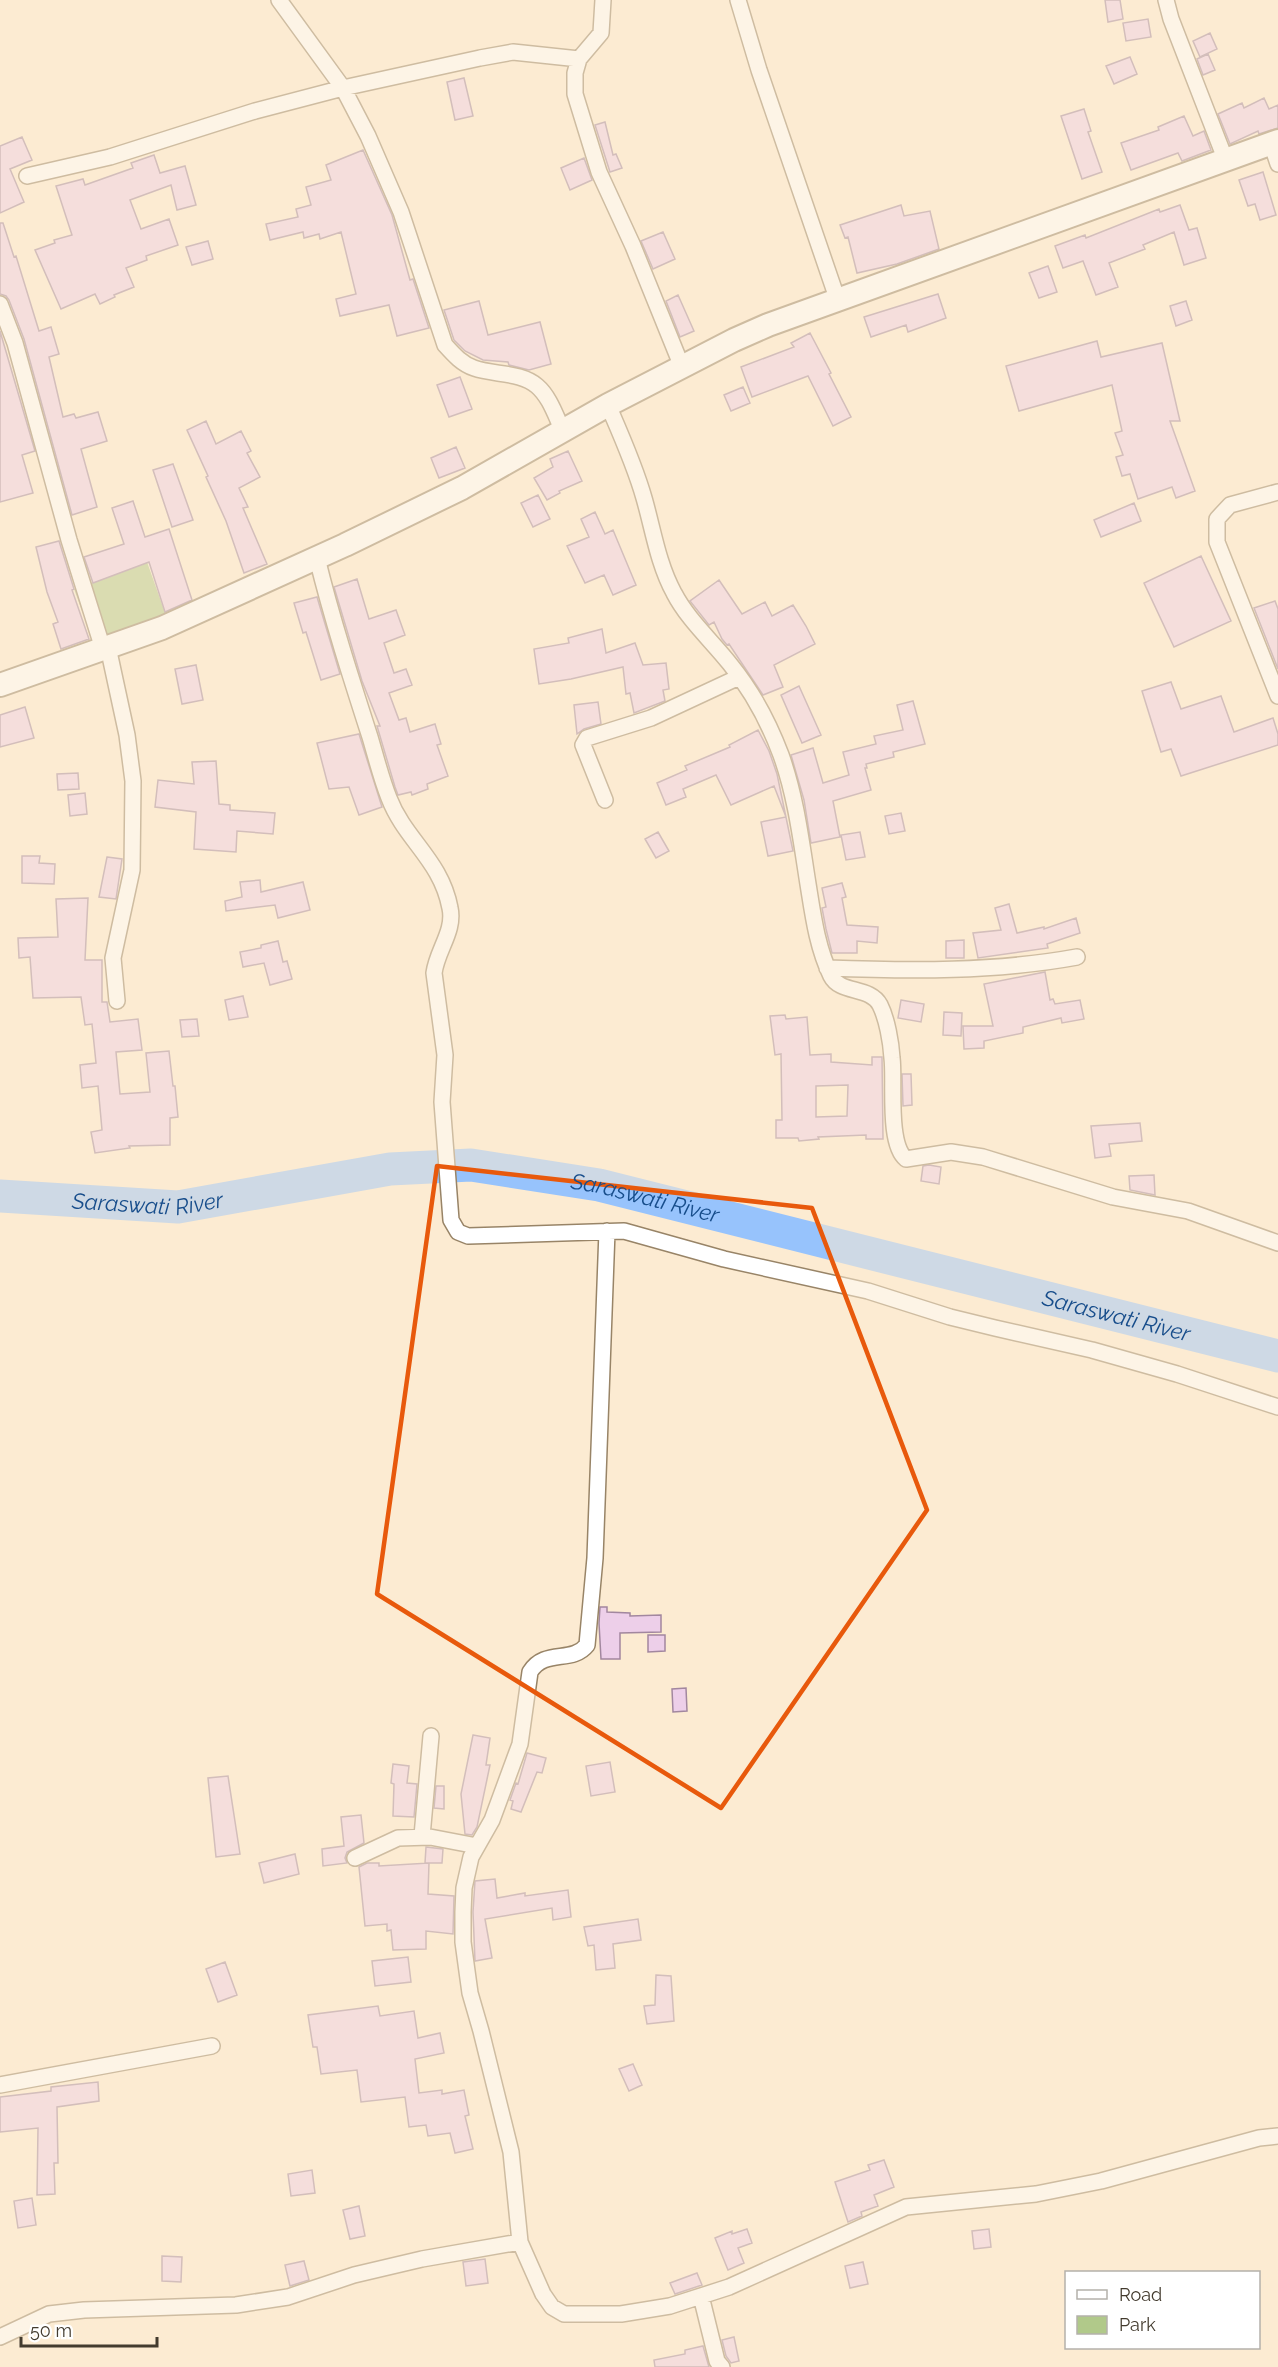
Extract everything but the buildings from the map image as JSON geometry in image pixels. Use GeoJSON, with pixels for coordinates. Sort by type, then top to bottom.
{"type":"FeatureCollection","features":[{"type":"Feature","properties":{"kind":"main road"},"geometry":{"type":"LineString","coordinates":[[0,685],[162,628],[317,558],[462,488],[608,405],[734,340],[837,298],[1226,161],[1276,149]]}},
{"type":"Feature","properties":{"kind":"street"},"geometry":{"type":"LineString","coordinates":[[279,0],[344,88],[368,136],[401,212],[445,345],[457,358],[474,368],[528,380],[539,387],[563,431]]}},
{"type":"Feature","properties":{"kind":"street"},"geometry":{"type":"LineString","coordinates":[[603,0],[602,33],[579,59],[575,94],[599,172],[633,246],[682,367]]}},
{"type":"Feature","properties":{"kind":"street"},"geometry":{"type":"LineString","coordinates":[[738,0],[759,70],[837,298]]}},
{"type":"Feature","properties":{"kind":"street"},"geometry":{"type":"LineString","coordinates":[[1166,0],[1171,19],[1226,161]]}},
{"type":"Feature","properties":{"kind":"street"},"geometry":{"type":"LineString","coordinates":[[27,176],[110,157],[255,111],[344,88],[513,52],[579,59]]}},
{"type":"Feature","properties":{"kind":"street"},"geometry":{"type":"LineString","coordinates":[[0,304],[15,343],[69,540],[106,648],[127,735],[133,781],[132,870],[113,958],[117,1001]]}},
{"type":"Feature","properties":{"kind":"street"},"geometry":{"type":"LineString","coordinates":[[608,405],[644,496],[663,568],[674,594],[740,677],[757,704],[776,743],[795,798],[815,933],[827,968],[832,979],[840,985],[867,994],[878,1001],[882,1010],[892,1058],[891,1090],[894,1127],[899,1150],[906,1159],[951,1152],[982,1157],[1113,1197],[1188,1211],[1278,1243]]}},
{"type":"Feature","properties":{"kind":"street"},"geometry":{"type":"LineString","coordinates":[[1278,492],[1230,505],[1217,519],[1216,542],[1278,696]]}},
{"type":"Feature","properties":{"kind":"street"},"geometry":{"type":"LineString","coordinates":[[317,558],[389,798],[407,831],[438,870],[451,909],[451,924],[435,964],[434,973],[445,1055],[442,1102],[451,1220],[458,1232],[468,1236],[624,1231],[724,1259],[868,1291],[950,1317],[1092,1350],[1278,1407]]}},
{"type":"Feature","properties":{"kind":"street"},"geometry":{"type":"LineString","coordinates":[[605,800],[583,745],[587,738],[651,718],[740,677]]}},
{"type":"Feature","properties":{"kind":"street"},"geometry":{"type":"LineString","coordinates":[[827,968],[897,970],[991,968],[1030,966],[1077,957]]}},
{"type":"Feature","properties":{"kind":"street"},"geometry":{"type":"LineString","coordinates":[[607,1231],[595,1558],[587,1645],[582,1651],[574,1654],[544,1658],[535,1664],[530,1672],[520,1744],[492,1820],[471,1857],[464,1888],[463,1942],[470,1993],[482,2031],[511,2152],[520,2242],[543,2294],[552,2307],[564,2314],[621,2314],[670,2306],[729,2287],[906,2207],[1036,2194],[1101,2181],[1259,2138],[1278,2136]]}},
{"type":"Feature","properties":{"kind":"street"},"geometry":{"type":"LineString","coordinates":[[422,1836],[432,1736]]}},
{"type":"Feature","properties":{"kind":"street"},"geometry":{"type":"LineString","coordinates":[[355,1858],[398,1838],[422,1836],[477,1846]]}},
{"type":"Feature","properties":{"kind":"street"},"geometry":{"type":"LineString","coordinates":[[0,2085],[212,2046]]}},
{"type":"Feature","properties":{"kind":"street"},"geometry":{"type":"LineString","coordinates":[[0,2337],[49,2314],[84,2310],[236,2305],[288,2296],[354,2275],[422,2259],[520,2242]]}},
{"type":"Feature","properties":{"kind":"street"},"geometry":{"type":"LineString","coordinates":[[701,2296],[717,2361],[722,2367]]}},
{"type":"Feature","properties":{"kind":"highlighted area"},"geometry":{"type":"Polygon","coordinates":[[[437,1166],[812,1208],[927,1510],[721,1808],[377,1594],[437,1166]]]}},
{"type":"Feature","properties":{"kind":"green space"},"geometry":{"type":"Polygon","coordinates":[[[147,562],[168,621],[96,649],[74,589],[147,562]]]}},
{"type":"Feature","properties":{"kind":"waterway","name":"Saraswati River"},"geometry":{"type":"LineString","coordinates":[[0,1196],[178,1207],[390,1169],[471,1165],[599,1185],[1278,1356]]}}]}
